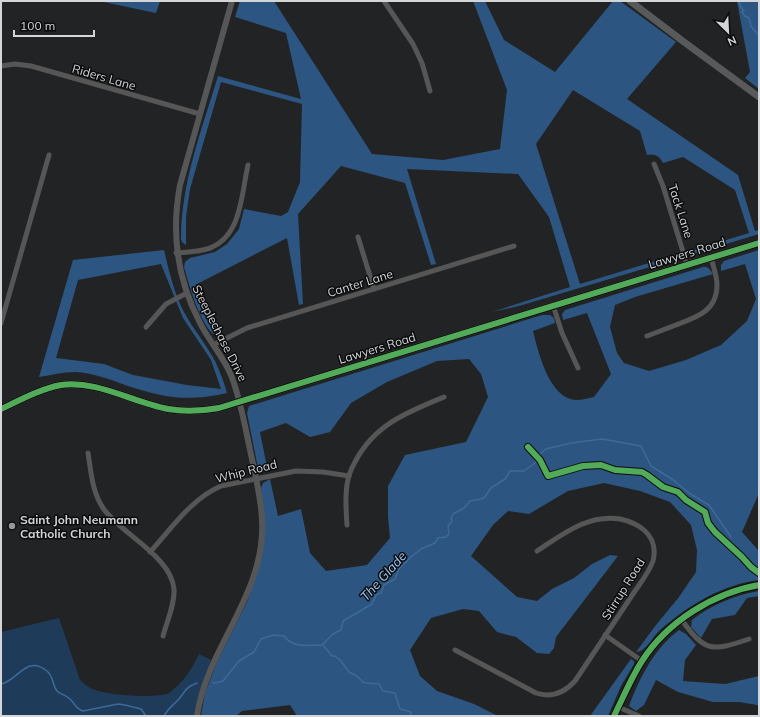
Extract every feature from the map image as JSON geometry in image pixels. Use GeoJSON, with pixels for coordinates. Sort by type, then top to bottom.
{"type":"FeatureCollection","features":[{"type":"Feature","properties":{"kind":"main road"},"geometry":{"type":"LineString","coordinates":[[630,1],[759,97]]}},
{"type":"Feature","properties":{"kind":"main road","name":"Lawyers Road"},"geometry":{"type":"LineString","coordinates":[[1,409],[40,391],[56,386],[72,384],[92,387],[157,406],[182,411],[207,410],[240,402],[759,243]]}},
{"type":"Feature","properties":{"kind":"street","name":"Steeplechase Drive"},"geometry":{"type":"LineString","coordinates":[[197,716],[204,685],[214,661],[248,593],[257,566],[260,552],[262,521],[256,479],[240,402],[230,373],[201,324],[186,294],[176,253],[175,222],[180,185],[232,1]]}},
{"type":"Feature","properties":{"kind":"street"},"geometry":{"type":"LineString","coordinates":[[384,1],[413,44],[422,63],[430,91]]}},
{"type":"Feature","properties":{"kind":"street","name":"Riders Lane"},"geometry":{"type":"LineString","coordinates":[[1,66],[15,64],[31,66],[200,114]]}},
{"type":"Feature","properties":{"kind":"street"},"geometry":{"type":"LineString","coordinates":[[1,323],[49,155]]}},
{"type":"Feature","properties":{"kind":"street","name":"Tack Lane"},"geometry":{"type":"LineString","coordinates":[[654,164],[663,186],[687,265]]}},
{"type":"Feature","properties":{"kind":"street"},"geometry":{"type":"LineString","coordinates":[[176,253],[208,248],[227,236],[235,222],[239,210],[248,165]]}},
{"type":"Feature","properties":{"kind":"street"},"geometry":{"type":"LineString","coordinates":[[358,237],[374,289]]}},
{"type":"Feature","properties":{"kind":"street","name":"Canter Lane"},"geometry":{"type":"LineString","coordinates":[[213,345],[247,328],[514,246]]}},
{"type":"Feature","properties":{"kind":"street"},"geometry":{"type":"LineString","coordinates":[[647,336],[697,317],[708,308],[716,295],[717,285],[717,277],[711,258]]}},
{"type":"Feature","properties":{"kind":"street"},"geometry":{"type":"LineString","coordinates":[[146,327],[166,304],[186,294]]}},
{"type":"Feature","properties":{"kind":"street"},"geometry":{"type":"LineString","coordinates":[[553,306],[564,338],[578,368]]}},
{"type":"Feature","properties":{"kind":"street"},"geometry":{"type":"LineString","coordinates":[[347,525],[346,492],[348,476],[360,453],[377,432],[395,419],[444,397]]}},
{"type":"Feature","properties":{"kind":"street"},"geometry":{"type":"LineString","coordinates":[[88,453],[94,490],[102,507],[112,519],[150,552],[167,570],[172,581],[174,589],[172,603],[163,636]]}},
{"type":"Feature","properties":{"kind":"street","name":"Whip Road"},"geometry":{"type":"LineString","coordinates":[[150,552],[196,502],[204,495],[221,486],[296,471],[323,472],[348,476]]}},
{"type":"Feature","properties":{"kind":"street","name":"Stirrup Road"},"geometry":{"type":"LineString","coordinates":[[455,650],[536,693],[548,695],[566,690],[571,686],[606,636],[649,569],[654,554],[653,543],[646,532],[634,523],[626,520],[609,518],[582,523],[537,551]]}},
{"type":"Feature","properties":{"kind":"street"},"geometry":{"type":"LineString","coordinates":[[614,716],[642,662],[656,642],[681,619],[720,597],[738,590],[759,585]]}},
{"type":"Feature","properties":{"kind":"street"},"geometry":{"type":"LineString","coordinates":[[681,619],[699,642],[710,646],[725,647],[749,638]]}},
{"type":"Feature","properties":{"kind":"street","name":"Stirrup Road"},"geometry":{"type":"LineString","coordinates":[[606,636],[642,662]]}},
{"type":"Feature","properties":{"kind":"street"},"geometry":{"type":"LineString","coordinates":[[618,707],[639,716]]}},
{"type":"Feature","properties":{"kind":"shaded area"},"geometry":{"type":"Polygon","coordinates":[[[99,1],[160,1],[156,13],[99,1]]]}},
{"type":"Feature","properties":{"kind":"shaded area"},"geometry":{"type":"Polygon","coordinates":[[[240,1],[274,1],[372,154],[443,160],[500,149],[507,90],[473,1],[485,1],[504,40],[555,72],[613,1],[620,1],[676,42],[627,99],[738,175],[755,231],[759,230],[759,234],[690,255],[684,253],[749,233],[735,190],[683,157],[663,163],[652,154],[647,155],[640,131],[573,90],[536,144],[580,284],[672,256],[670,261],[519,306],[492,312],[570,287],[549,217],[518,174],[407,169],[436,264],[431,265],[405,183],[341,166],[298,214],[303,304],[299,305],[287,238],[195,285],[206,311],[220,333],[213,334],[203,321],[195,302],[184,267],[185,262],[190,258],[215,252],[227,244],[239,229],[244,209],[281,216],[288,212],[300,182],[302,104],[221,82],[190,189],[186,217],[186,245],[182,242],[182,218],[188,177],[218,76],[301,99],[286,33],[235,17],[240,1]]]}},
{"type":"Feature","properties":{"kind":"shaded area"},"geometry":{"type":"Polygon","coordinates":[[[737,1],[759,1],[759,89],[745,78],[750,72],[737,1]]]}},
{"type":"Feature","properties":{"kind":"shaded area"},"geometry":{"type":"Polygon","coordinates":[[[164,250],[172,282],[180,305],[215,361],[227,393],[187,398],[164,396],[101,377],[75,372],[66,372],[39,377],[73,260],[164,250]],[[161,264],[78,280],[56,358],[104,364],[133,375],[187,385],[221,389],[211,360],[183,318],[161,264]]]}},
{"type":"Feature","properties":{"kind":"shaded area"},"geometry":{"type":"Polygon","coordinates":[[[759,250],[759,493],[742,532],[759,551],[759,580],[732,586],[719,591],[682,612],[660,630],[643,649],[636,652],[679,597],[696,572],[697,550],[691,525],[670,502],[640,491],[604,483],[568,491],[529,514],[508,511],[493,525],[471,556],[517,597],[537,601],[552,589],[574,578],[592,564],[610,555],[618,556],[556,637],[554,648],[549,654],[537,653],[516,637],[497,632],[479,611],[463,609],[431,618],[410,650],[420,676],[437,691],[474,704],[498,716],[297,716],[290,705],[242,711],[236,716],[201,716],[205,693],[217,662],[247,602],[258,571],[264,514],[261,488],[263,483],[270,479],[278,516],[301,509],[310,553],[326,571],[367,565],[390,538],[388,486],[405,455],[466,442],[488,397],[481,374],[469,359],[437,361],[387,382],[351,403],[330,432],[310,437],[286,423],[260,432],[268,472],[260,471],[258,468],[247,413],[249,406],[542,315],[550,315],[554,318],[555,323],[533,331],[546,373],[552,383],[559,392],[567,398],[576,400],[594,397],[611,374],[587,313],[563,320],[562,314],[565,310],[706,267],[713,274],[635,297],[615,305],[610,327],[617,353],[624,363],[649,371],[686,360],[721,345],[747,321],[756,299],[745,264],[721,271],[721,265],[724,261],[759,250]]]}},
{"type":"Feature","properties":{"kind":"shaded area"},"geometry":{"type":"Polygon","coordinates":[[[759,591],[759,596],[747,598],[735,615],[712,619],[701,638],[691,627],[692,620],[715,605],[741,595],[759,591]]]}},
{"type":"Feature","properties":{"kind":"shaded area"},"geometry":{"type":"Polygon","coordinates":[[[59,618],[80,680],[91,688],[101,692],[132,696],[163,695],[169,693],[183,680],[199,654],[211,660],[197,716],[1,716],[1,632],[59,618]]]}},
{"type":"Feature","properties":{"kind":"shaded area"},"geometry":{"type":"Polygon","coordinates":[[[679,630],[686,634],[696,645],[685,660],[683,681],[725,684],[759,676],[759,707],[757,705],[739,702],[713,702],[678,692],[656,680],[644,705],[636,711],[629,706],[649,664],[662,646],[679,630]]]}},
{"type":"Feature","properties":{"kind":"shaded area"},"geometry":{"type":"Polygon","coordinates":[[[631,659],[634,661],[634,664],[621,686],[608,716],[590,716],[631,659]]]}},
{"type":"Feature","properties":{"kind":"waterway"},"geometry":{"type":"LineString","coordinates":[[738,1],[741,8],[744,10],[742,12],[749,18],[751,26],[759,36]]}},
{"type":"Feature","properties":{"kind":"waterway","name":"The Glade"},"geometry":{"type":"LineString","coordinates":[[213,683],[223,681],[239,661],[254,652],[261,639],[274,635],[284,636],[296,645],[322,645],[333,634],[341,630],[343,621],[372,604],[376,595],[381,593],[384,585],[395,579],[399,569],[411,557],[421,549],[435,543],[438,538],[446,537],[449,534],[448,526],[452,521],[451,518],[453,514],[464,508],[470,501],[485,497],[491,488],[505,479],[510,471],[524,471],[535,463],[540,454],[546,449],[571,443],[602,439],[641,446],[651,466],[672,479],[689,493],[709,505],[731,537]]}},
{"type":"Feature","properties":{"kind":"waterway"},"geometry":{"type":"LineString","coordinates":[[323,645],[332,656],[335,656],[340,660],[349,672],[357,676],[363,682],[379,684],[383,691],[395,693],[400,709],[411,712],[411,716]]}},
{"type":"Feature","properties":{"kind":"waterway","name":"The Glade"},"geometry":{"type":"LineString","coordinates":[[1,684],[7,682],[22,670],[33,665],[47,671],[52,678],[57,691],[72,701],[77,708],[83,711],[118,704],[141,709],[146,716]]}},
{"type":"Feature","properties":{"kind":"waterway","name":"The Glade"},"geometry":{"type":"LineString","coordinates":[[164,716],[187,689],[197,683]]}},
{"type":"Feature","properties":{"kind":"cycle path"},"geometry":{"type":"LineString","coordinates":[[1,409],[45,389],[61,385],[74,384],[114,392],[168,409],[194,411],[219,408],[759,243]]}},
{"type":"Feature","properties":{"kind":"cycle path"},"geometry":{"type":"LineString","coordinates":[[528,447],[540,460],[548,476],[583,466],[601,465],[615,470],[642,472],[663,487],[678,492],[686,500],[705,512],[708,523],[715,532],[759,573]]}},
{"type":"Feature","properties":{"kind":"cycle path"},"geometry":{"type":"LineString","coordinates":[[614,716],[642,661],[664,634],[693,611],[708,602],[742,589],[759,585]]}},
{"type":"Feature","properties":{"kind":"place","name":"Saint John Neumann Catholic Church"},"geometry":{"type":"Point","coordinates":[12,526]}}]}
